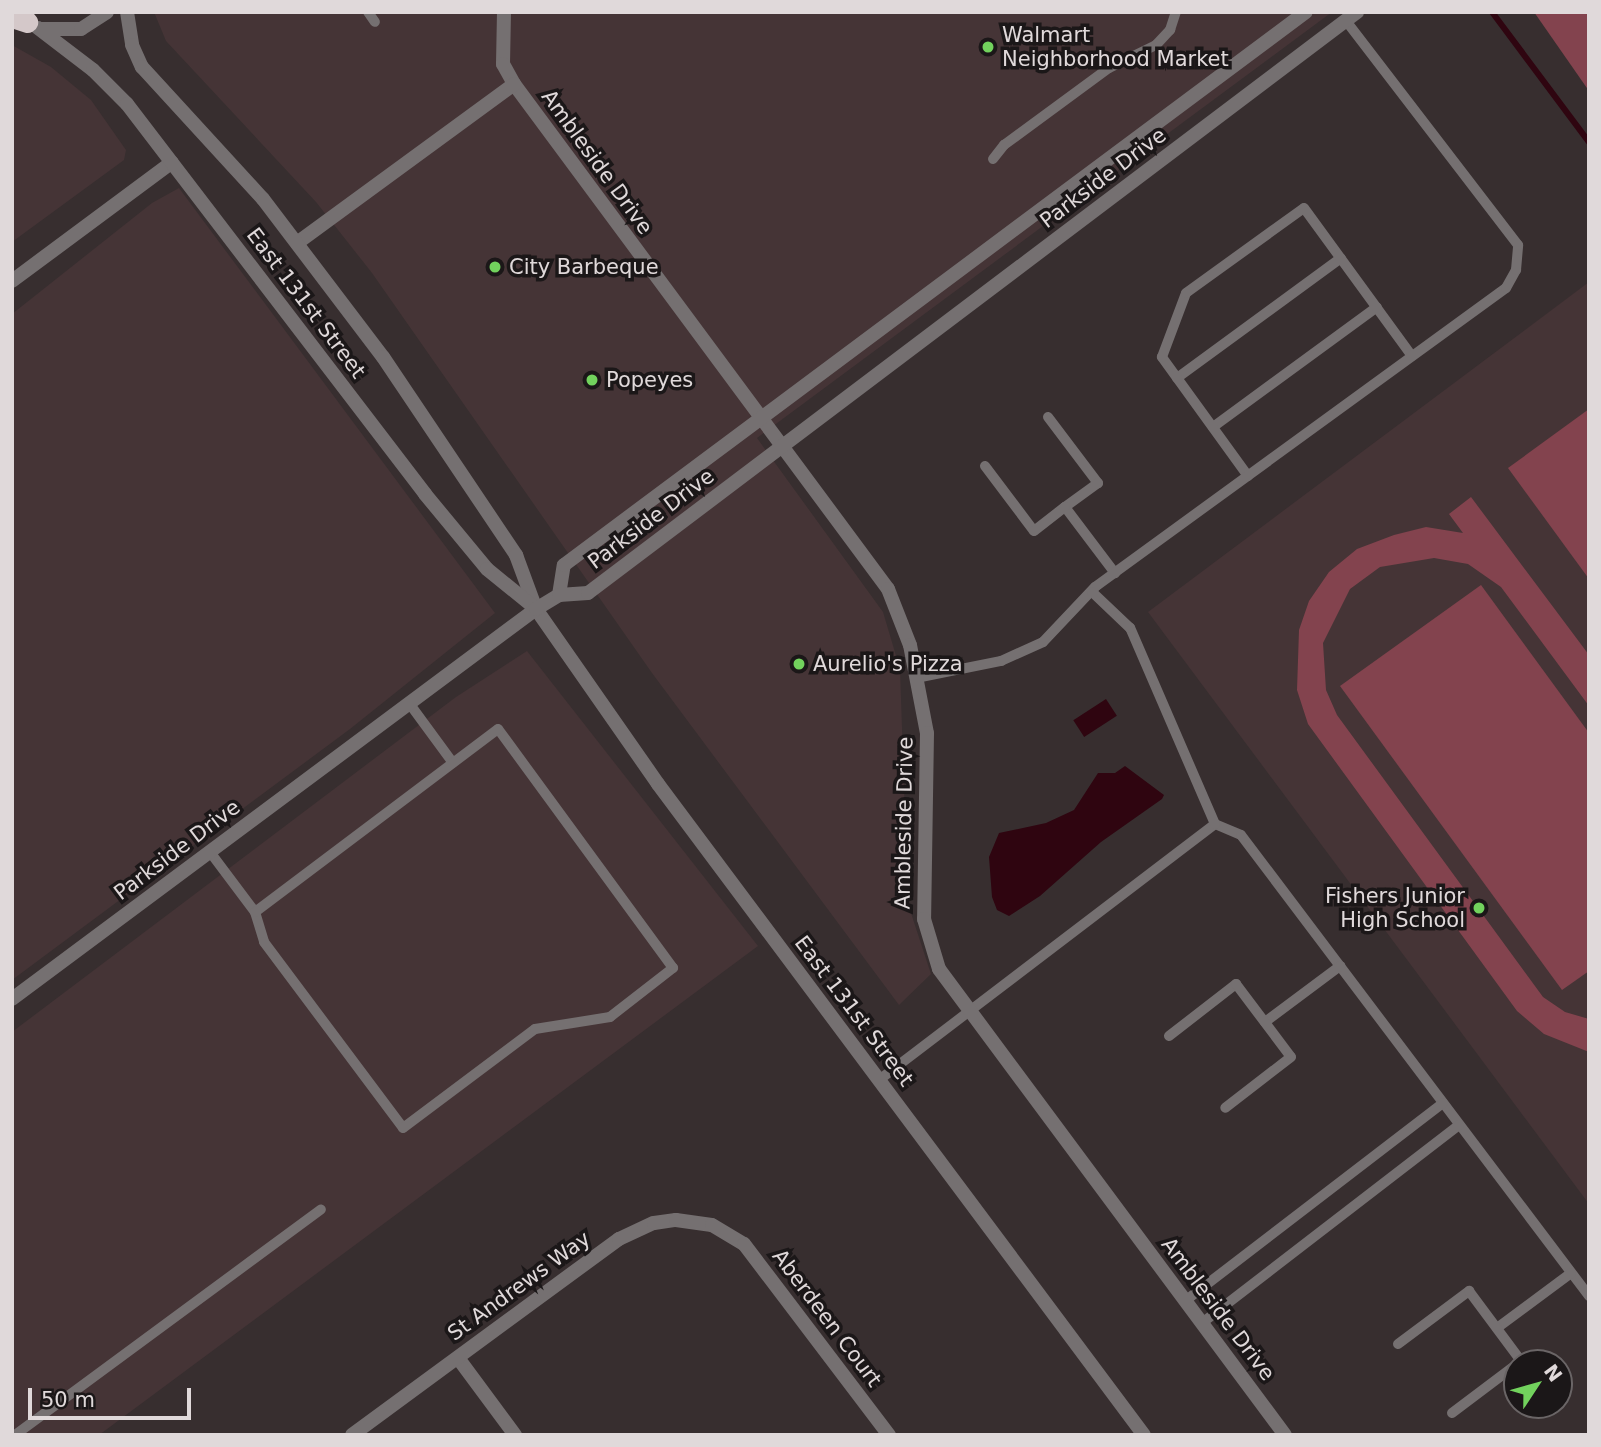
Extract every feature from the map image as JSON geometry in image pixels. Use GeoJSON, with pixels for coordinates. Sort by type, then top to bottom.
{"type":"FeatureCollection","features":[{"type":"Feature","properties":{"kind":"street"},"geometry":{"type":"LineString","coordinates":[[24,20],[55,32],[81,29],[107,12]]}},
{"type":"Feature","properties":{"kind":"street","name":"East 131st Street"},"geometry":{"type":"LineString","coordinates":[[127,12],[132,45],[150,77],[227,158],[297,243],[469,480],[516,555],[536,609],[658,784],[1144,1435]]}},
{"type":"Feature","properties":{"kind":"street","name":"Parkside Drive"},"geometry":{"type":"LineString","coordinates":[[559,595],[564,565],[1306,12]]}},
{"type":"Feature","properties":{"kind":"street","name":"Ambleside Drive"},"geometry":{"type":"LineString","coordinates":[[503,14],[503,64],[514,84],[888,590],[910,645],[927,733],[924,919],[939,969],[968,1012],[1286,1435]]}},
{"type":"Feature","properties":{"kind":"street","name":"Parkside Drive"},"geometry":{"type":"LineString","coordinates":[[12,999],[536,609],[559,595],[588,593],[1347,15]]}},
{"type":"Feature","properties":{"kind":"street","name":"East 131st Street"},"geometry":{"type":"LineString","coordinates":[[24,20],[109,85],[172,162],[442,515],[487,569],[536,609]]}},
{"type":"Feature","properties":{"kind":"street"},"geometry":{"type":"LineString","coordinates":[[297,243],[514,84]]}},
{"type":"Feature","properties":{"kind":"street"},"geometry":{"type":"LineString","coordinates":[[12,281],[172,162]]}},
{"type":"Feature","properties":{"kind":"street","name":"St Andrews Way"},"geometry":{"type":"LineString","coordinates":[[352,1435],[637,1229],[654,1223],[694,1220],[727,1232]]}},
{"type":"Feature","properties":{"kind":"street","name":"Aberdeen Court"},"geometry":{"type":"LineString","coordinates":[[727,1232],[744,1244],[889,1435]]}},
{"type":"Feature","properties":{"kind":"street"},"geometry":{"type":"LineString","coordinates":[[458,1358],[515,1435]]}},
{"type":"Feature","properties":{"kind":"lane"},"geometry":{"type":"LineString","coordinates":[[993,159],[1004,145],[1109,68],[1156,45],[1170,30],[1176,12]]}},
{"type":"Feature","properties":{"kind":"lane"},"geometry":{"type":"LineString","coordinates":[[916,678],[1001,661],[1042,642],[1115,573],[1506,288],[1516,270],[1518,245],[1347,15]]}},
{"type":"Feature","properties":{"kind":"lane"},"geometry":{"type":"LineString","coordinates":[[1248,476],[1162,357],[1186,293],[1304,208],[1412,356]]}},
{"type":"Feature","properties":{"kind":"lane"},"geometry":{"type":"LineString","coordinates":[[1177,378],[1341,258]]}},
{"type":"Feature","properties":{"kind":"lane"},"geometry":{"type":"LineString","coordinates":[[1213,427],[1377,307]]}},
{"type":"Feature","properties":{"kind":"lane"},"geometry":{"type":"LineString","coordinates":[[985,466],[1034,531],[1098,483],[1048,417]]}},
{"type":"Feature","properties":{"kind":"lane"},"geometry":{"type":"LineString","coordinates":[[1065,508],[1115,573]]}},
{"type":"Feature","properties":{"kind":"lane"},"geometry":{"type":"LineString","coordinates":[[1092,592],[1130,628],[1215,824],[1241,835],[1589,1296]]}},
{"type":"Feature","properties":{"kind":"lane"},"geometry":{"type":"LineString","coordinates":[[409,703],[453,763]]}},
{"type":"Feature","properties":{"kind":"lane"},"geometry":{"type":"LineString","coordinates":[[210,852],[255,912],[264,942],[403,1128],[535,1029],[610,1017],[673,968],[498,729],[255,912]]}},
{"type":"Feature","properties":{"kind":"lane"},"geometry":{"type":"LineString","coordinates":[[879,1080],[1215,824]]}},
{"type":"Feature","properties":{"kind":"lane"},"geometry":{"type":"LineString","coordinates":[[1265,1022],[1340,966]]}},
{"type":"Feature","properties":{"kind":"lane"},"geometry":{"type":"LineString","coordinates":[[1169,1036],[1237,984],[1291,1057],[1224,1108]]}},
{"type":"Feature","properties":{"kind":"lane"},"geometry":{"type":"LineString","coordinates":[[1185,1301],[1443,1103]]}},
{"type":"Feature","properties":{"kind":"lane"},"geometry":{"type":"LineString","coordinates":[[1202,1323],[1459,1125]]}},
{"type":"Feature","properties":{"kind":"lane"},"geometry":{"type":"LineString","coordinates":[[15,1435],[321,1209]]}},
{"type":"Feature","properties":{"kind":"lane"},"geometry":{"type":"LineString","coordinates":[[1497,1328],[1571,1273]]}},
{"type":"Feature","properties":{"kind":"lane"},"geometry":{"type":"LineString","coordinates":[[1398,1344],[1469,1291],[1512,1349]]}},
{"type":"Feature","properties":{"kind":"lane"},"geometry":{"type":"LineString","coordinates":[[1452,1413],[1503,1374]]}},
{"type":"Feature","properties":{"kind":"shaded area"},"geometry":{"type":"Polygon","coordinates":[[[154,12],[1332,12],[757,438],[883,612],[900,669],[908,904],[931,974],[899,1005],[652,673],[372,273],[316,202],[166,41],[154,12]]]}},
{"type":"Feature","properties":{"kind":"shaded area"},"geometry":{"type":"Polygon","coordinates":[[[1534,12],[1589,12],[1589,91],[1534,12]]]}},
{"type":"Feature","properties":{"kind":"shaded area"},"geometry":{"type":"Polygon","coordinates":[[[12,45],[51,67],[91,100],[126,150],[124,160],[12,242],[12,45]]]}},
{"type":"Feature","properties":{"kind":"shaded area"},"geometry":{"type":"Polygon","coordinates":[[[179,188],[495,613],[350,729],[12,980],[12,314],[152,203],[179,188]]]}},
{"type":"Feature","properties":{"kind":"shaded area","name":"Fishers Junior High School"},"geometry":{"type":"Polygon","coordinates":[[[1589,282],[1589,1204],[1148,612],[1589,282]]]}},
{"type":"Feature","properties":{"kind":"shaded area"},"geometry":{"type":"Polygon","coordinates":[[[1589,409],[1589,579],[1508,468],[1589,409]]]}},
{"type":"Feature","properties":{"kind":"shaded area"},"geometry":{"type":"Polygon","coordinates":[[[1471,497],[1589,655],[1589,706],[1501,587],[1468,564],[1434,558],[1380,567],[1350,589],[1323,643],[1326,690],[1337,715],[1543,997],[1565,1012],[1589,1019],[1589,1052],[1544,1034],[1517,1011],[1308,724],[1297,690],[1299,630],[1309,601],[1329,572],[1357,549],[1394,535],[1426,527],[1463,533],[1449,514],[1471,497]]]}},
{"type":"Feature","properties":{"kind":"shaded area"},"geometry":{"type":"Polygon","coordinates":[[[1481,585],[1589,733],[1589,971],[1562,990],[1340,686],[1481,585]]]}},
{"type":"Feature","properties":{"kind":"shaded area"},"geometry":{"type":"Polygon","coordinates":[[[527,651],[758,946],[99,1435],[12,1435],[12,1032],[456,697],[527,651]]]}},
{"type":"Feature","properties":{"kind":"shaded area"},"geometry":{"type":"Polygon","coordinates":[[[1106,699],[1117,716],[1084,737],[1073,720],[1106,699]]]}},
{"type":"Feature","properties":{"kind":"shaded area"},"geometry":{"type":"Polygon","coordinates":[[[1125,766],[1164,795],[1162,799],[1101,842],[1040,896],[1009,916],[997,910],[992,897],[989,857],[999,833],[1046,823],[1074,810],[1098,773],[1115,773],[1125,766]]]}},
{"type":"Feature","properties":{"kind":"waterway"},"geometry":{"type":"LineString","coordinates":[[1492,12],[1589,142]]}},
{"type":"Feature","properties":{"kind":"place","name":"Walmart Neighborhood Market"},"geometry":{"type":"Point","coordinates":[988,47]}},
{"type":"Feature","properties":{"kind":"place","name":"City Barbeque"},"geometry":{"type":"Point","coordinates":[495,267]}},
{"type":"Feature","properties":{"kind":"place","name":"Popeyes"},"geometry":{"type":"Point","coordinates":[592,380]}},
{"type":"Feature","properties":{"kind":"place","name":"Aurelio's Pizza"},"geometry":{"type":"Point","coordinates":[799,664]}},
{"type":"Feature","properties":{"kind":"place","name":"Fishers Junior High School"},"geometry":{"type":"Point","coordinates":[1479,908]}}]}
